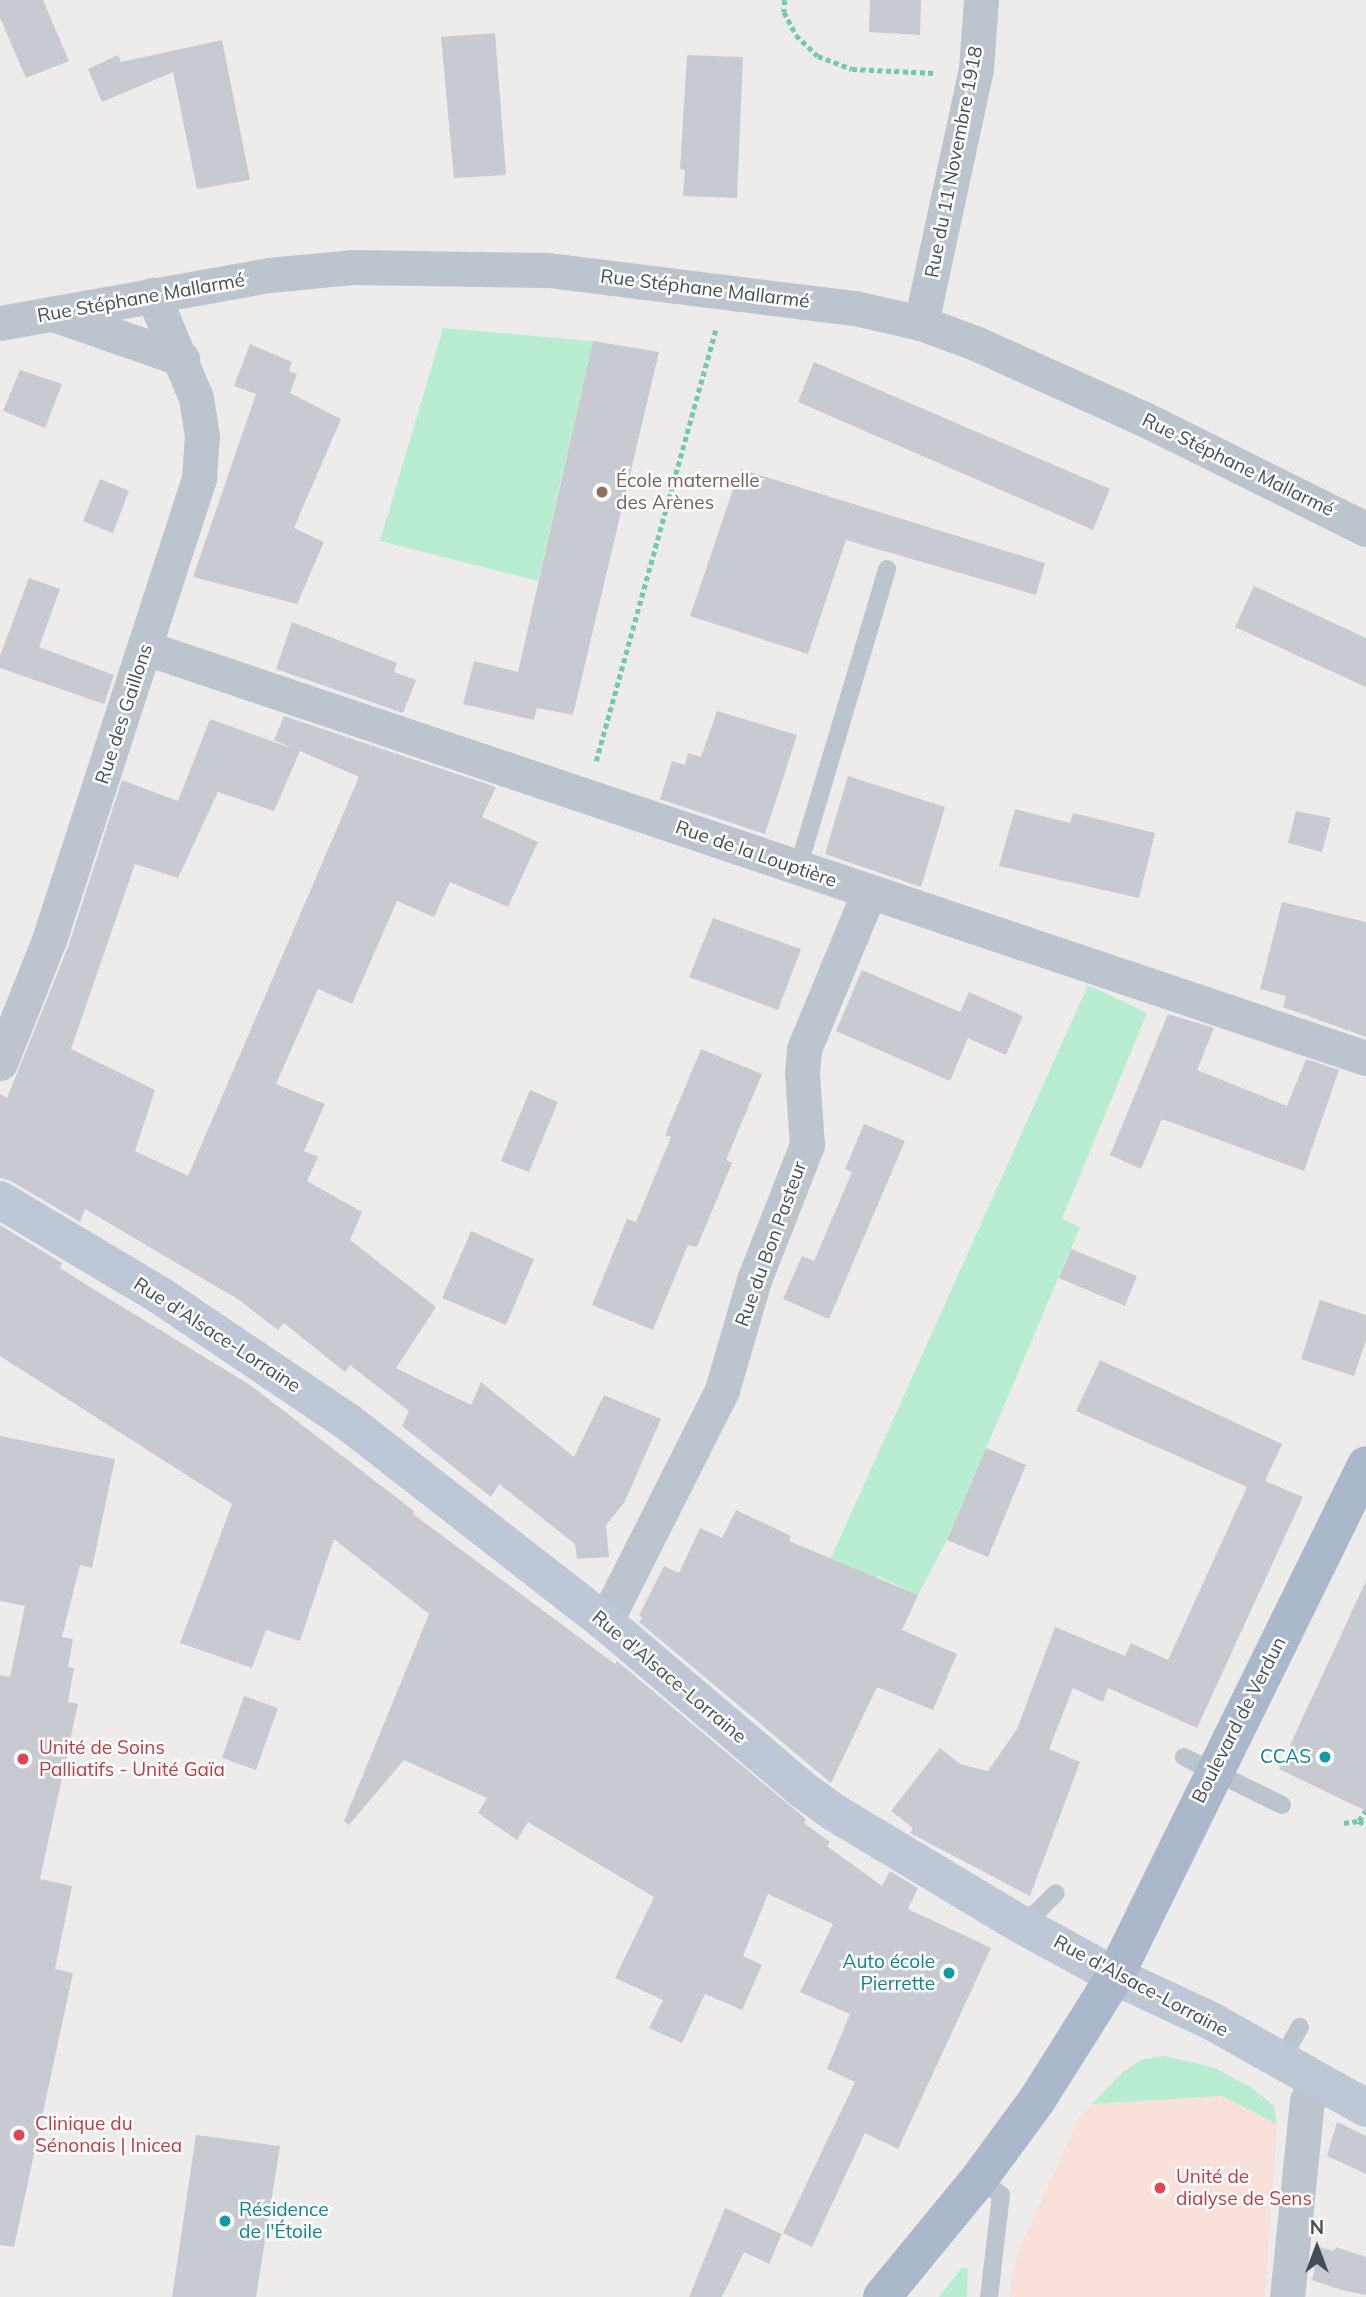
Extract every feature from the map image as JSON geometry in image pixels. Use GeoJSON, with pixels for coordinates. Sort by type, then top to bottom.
{"type":"FeatureCollection","features":[{"type":"Feature","properties":{"kind":"main road","name":"Boulevard de Verdun"},"geometry":{"type":"LineString","coordinates":[[883,2297],[979,2179],[1037,2100],[1115,1976],[1198,1764],[1366,1465]]}},
{"type":"Feature","properties":{"kind":"street","name":"Rue du 11 Novembre 1918"},"geometry":{"type":"LineString","coordinates":[[921,323],[975,75],[981,0]]}},
{"type":"Feature","properties":{"kind":"street","name":"Rue Stéphane Mallarmé"},"geometry":{"type":"LineString","coordinates":[[0,323],[269,275],[352,267],[548,270],[855,308],[921,323],[975,343],[1140,417],[1366,530]]}},
{"type":"Feature","properties":{"kind":"street","name":"Rue des Gaillons"},"geometry":{"type":"LineString","coordinates":[[0,1063],[6,1027],[49,940],[146,648],[199,477],[202,436],[196,398],[182,359],[153,295]]}},
{"type":"Feature","properties":{"kind":"street"},"geometry":{"type":"LineString","coordinates":[[52,313],[182,359]]}},
{"type":"Feature","properties":{"kind":"street","name":"Rue de la Louptière"},"geometry":{"type":"LineString","coordinates":[[146,648],[1366,1058]]}},
{"type":"Feature","properties":{"kind":"street","name":"Rue du Bon Pasteur"},"geometry":{"type":"LineString","coordinates":[[605,1622],[722,1390],[754,1280],[807,1145],[802,1085],[804,1049],[869,892]]}},
{"type":"Feature","properties":{"kind":"street","name":"Rue d'Alsace-Lorraine"},"geometry":{"type":"LineString","coordinates":[[0,1200],[161,1297],[348,1422],[605,1622],[803,1790],[876,1838],[1020,1924],[1115,1976],[1213,2022],[1366,2108]]}},
{"type":"Feature","properties":{"kind":"street"},"geometry":{"type":"LineString","coordinates":[[1287,2297],[1307,2101],[1316,2082]]}},
{"type":"Feature","properties":{"kind":"lane"},"geometry":{"type":"LineString","coordinates":[[798,868],[887,569]]}},
{"type":"Feature","properties":{"kind":"lane"},"geometry":{"type":"LineString","coordinates":[[1198,1764],[1282,1805]]}},
{"type":"Feature","properties":{"kind":"lane"},"geometry":{"type":"LineString","coordinates":[[1020,1924],[1056,1893]]}},
{"type":"Feature","properties":{"kind":"lane"},"geometry":{"type":"LineString","coordinates":[[1281,2061],[1300,2027]]}},
{"type":"Feature","properties":{"kind":"lane"},"geometry":{"type":"LineString","coordinates":[[979,2179],[1001,2195],[989,2297]]}},
{"type":"Feature","properties":{"kind":"path"},"geometry":{"type":"LineString","coordinates":[[785,0],[784,12],[796,35],[818,56],[832,63],[852,69],[975,75]]}},
{"type":"Feature","properties":{"kind":"path"},"geometry":{"type":"LineString","coordinates":[[587,796],[726,290]]}},
{"type":"Feature","properties":{"kind":"path"},"geometry":{"type":"LineString","coordinates":[[1359,1821],[1365,1811]]}},
{"type":"Feature","properties":{"kind":"path"},"geometry":{"type":"LineString","coordinates":[[1344,1823],[1359,1821],[1366,1825]]}},
{"type":"Feature","properties":{"kind":"shaded area","name":"Unité de dialyse de Sens"},"geometry":{"type":"Polygon","coordinates":[[[1222,2096],[1277,2124],[1265,2297],[1009,2297],[1018,2252],[1079,2118],[1092,2104],[1222,2096]]]}},
{"type":"Feature","properties":{"kind":"green space"},"geometry":{"type":"Polygon","coordinates":[[[443,328],[593,341],[538,581],[380,541],[443,328]]]}},
{"type":"Feature","properties":{"kind":"green space"},"geometry":{"type":"Polygon","coordinates":[[[1088,985],[1147,1013],[1062,1219],[1080,1227],[947,1540],[918,1595],[878,1576],[866,1602],[846,1594],[856,1569],[831,1558],[1088,985]]]}},
{"type":"Feature","properties":{"kind":"green space"},"geometry":{"type":"Polygon","coordinates":[[[1165,2056],[1215,2068],[1252,2088],[1274,2106],[1277,2124],[1222,2096],[1092,2104],[1124,2071],[1143,2059],[1165,2056]]]}},
{"type":"Feature","properties":{"kind":"green space"},"geometry":{"type":"Polygon","coordinates":[[[962,2267],[968,2268],[967,2297],[939,2297],[962,2267]]]}},
{"type":"Feature","properties":{"kind":"building"},"geometry":{"type":"Polygon","coordinates":[[[0,0],[43,0],[69,61],[26,78],[0,18],[0,0]]]}},
{"type":"Feature","properties":{"kind":"building"},"geometry":{"type":"Polygon","coordinates":[[[870,0],[921,0],[920,35],[869,32],[870,0]]]}},
{"type":"Feature","properties":{"kind":"building"},"geometry":{"type":"Polygon","coordinates":[[[495,33],[506,175],[454,178],[441,37],[495,33]]]}},
{"type":"Feature","properties":{"kind":"building"},"geometry":{"type":"Polygon","coordinates":[[[222,40],[250,180],[197,189],[173,72],[102,102],[88,69],[118,55],[121,62],[222,40]]]}},
{"type":"Feature","properties":{"kind":"building"},"geometry":{"type":"Polygon","coordinates":[[[687,55],[743,57],[737,198],[683,196],[685,170],[680,169],[687,55]]]}},
{"type":"Feature","properties":{"kind":"building"},"geometry":{"type":"Polygon","coordinates":[[[593,341],[659,352],[573,715],[537,708],[534,720],[463,704],[474,661],[518,672],[593,341]]]}},
{"type":"Feature","properties":{"kind":"building"},"geometry":{"type":"Polygon","coordinates":[[[250,344],[292,362],[289,371],[297,374],[290,393],[341,419],[294,528],[324,542],[297,604],[193,577],[256,394],[234,386],[250,344]]]}},
{"type":"Feature","properties":{"kind":"building"},"geometry":{"type":"Polygon","coordinates":[[[814,362],[1110,489],[1093,530],[798,402],[814,362]]]}},
{"type":"Feature","properties":{"kind":"building"},"geometry":{"type":"Polygon","coordinates":[[[20,370],[62,384],[45,428],[3,411],[20,370]]]}},
{"type":"Feature","properties":{"kind":"building"},"geometry":{"type":"Polygon","coordinates":[[[740,469],[1045,563],[1036,595],[846,540],[808,654],[690,616],[740,469]]]}},
{"type":"Feature","properties":{"kind":"building"},"geometry":{"type":"Polygon","coordinates":[[[100,479],[129,491],[113,533],[83,521],[100,479]]]}},
{"type":"Feature","properties":{"kind":"building"},"geometry":{"type":"Polygon","coordinates":[[[29,578],[60,589],[39,647],[114,675],[104,704],[0,668],[0,656],[29,578]]]}},
{"type":"Feature","properties":{"kind":"building"},"geometry":{"type":"Polygon","coordinates":[[[1254,586],[1366,638],[1366,687],[1235,627],[1254,586]]]}},
{"type":"Feature","properties":{"kind":"building"},"geometry":{"type":"Polygon","coordinates":[[[292,622],[397,663],[394,672],[416,680],[403,713],[276,669],[292,622]]]}},
{"type":"Feature","properties":{"kind":"building"},"geometry":{"type":"Polygon","coordinates":[[[717,711],[797,735],[765,834],[660,799],[672,761],[685,765],[688,753],[701,757],[717,711]]]}},
{"type":"Feature","properties":{"kind":"building"},"geometry":{"type":"Polygon","coordinates":[[[284,716],[496,787],[482,817],[538,842],[508,907],[450,882],[434,917],[397,901],[352,1004],[318,989],[276,1084],[325,1104],[304,1151],[318,1157],[307,1181],[362,1212],[350,1240],[436,1307],[396,1368],[471,1405],[481,1382],[574,1457],[604,1395],[661,1419],[624,1503],[606,1525],[609,1557],[577,1559],[575,1544],[499,1484],[491,1497],[402,1426],[409,1411],[350,1365],[345,1372],[284,1323],[278,1330],[239,1300],[85,1209],[80,1222],[11,1181],[0,1178],[0,1094],[7,1098],[68,947],[122,780],[178,801],[210,719],[294,749],[274,740],[284,716]],[[300,751],[274,811],[218,792],[178,878],[135,864],[71,1049],[155,1090],[135,1151],[188,1176],[359,777],[300,751]]]}},
{"type":"Feature","properties":{"kind":"building"},"geometry":{"type":"Polygon","coordinates":[[[848,776],[945,807],[921,887],[825,854],[848,776]]]}},
{"type":"Feature","properties":{"kind":"building"},"geometry":{"type":"Polygon","coordinates":[[[1015,809],[1070,823],[1073,813],[1155,833],[1139,898],[999,866],[1015,809]]]}},
{"type":"Feature","properties":{"kind":"building"},"geometry":{"type":"Polygon","coordinates":[[[1296,811],[1331,818],[1322,852],[1288,843],[1296,811]]]}},
{"type":"Feature","properties":{"kind":"building"},"geometry":{"type":"Polygon","coordinates":[[[1282,902],[1366,922],[1366,1037],[1283,1007],[1286,996],[1260,989],[1282,902]]]}},
{"type":"Feature","properties":{"kind":"building"},"geometry":{"type":"Polygon","coordinates":[[[713,918],[801,949],[778,1010],[689,977],[713,918]]]}},
{"type":"Feature","properties":{"kind":"building"},"geometry":{"type":"Polygon","coordinates":[[[862,970],[960,1012],[969,992],[1023,1016],[1006,1055],[968,1038],[950,1081],[836,1031],[862,970]]]}},
{"type":"Feature","properties":{"kind":"building"},"geometry":{"type":"Polygon","coordinates":[[[1168,1014],[1214,1028],[1197,1070],[1287,1106],[1306,1059],[1339,1070],[1304,1171],[1162,1119],[1141,1169],[1110,1155],[1168,1014]]]}},
{"type":"Feature","properties":{"kind":"building"},"geometry":{"type":"Polygon","coordinates":[[[701,1049],[762,1074],[726,1160],[732,1163],[697,1247],[688,1245],[653,1330],[592,1305],[627,1219],[636,1222],[671,1137],[665,1135],[701,1049]]]}},
{"type":"Feature","properties":{"kind":"building"},"geometry":{"type":"Polygon","coordinates":[[[530,1090],[558,1102],[529,1172],[501,1161],[530,1090]]]}},
{"type":"Feature","properties":{"kind":"building"},"geometry":{"type":"Polygon","coordinates":[[[864,1124],[905,1141],[829,1319],[783,1299],[802,1256],[814,1261],[852,1172],[845,1169],[864,1124]]]}},
{"type":"Feature","properties":{"kind":"building"},"geometry":{"type":"Polygon","coordinates":[[[0,1225],[62,1263],[60,1268],[250,1385],[414,1511],[413,1514],[615,1664],[617,1661],[806,1819],[804,1823],[830,1842],[827,1846],[882,1886],[890,1871],[918,1888],[908,1909],[991,1948],[898,2149],[865,2133],[812,2247],[783,2233],[855,2082],[827,2069],[850,2014],[800,1992],[833,1924],[768,1894],[743,1956],[762,1965],[742,2010],[705,1994],[682,2043],[649,2028],[663,2000],[615,1978],[654,1897],[528,1822],[517,1840],[478,1813],[487,1798],[404,1760],[349,1825],[344,1821],[429,1614],[334,1539],[300,1641],[266,1630],[252,1668],[180,1643],[232,1504],[0,1356],[0,1225]]]}},
{"type":"Feature","properties":{"kind":"building"},"geometry":{"type":"Polygon","coordinates":[[[471,1231],[534,1259],[506,1325],[442,1298],[471,1231]]]}},
{"type":"Feature","properties":{"kind":"building"},"geometry":{"type":"Polygon","coordinates":[[[1071,1249],[1137,1276],[1125,1306],[1059,1278],[1071,1249]]]}},
{"type":"Feature","properties":{"kind":"building"},"geometry":{"type":"Polygon","coordinates":[[[1320,1300],[1366,1315],[1366,1340],[1354,1376],[1301,1359],[1320,1300]]]}},
{"type":"Feature","properties":{"kind":"building"},"geometry":{"type":"Polygon","coordinates":[[[1100,1360],[1282,1444],[1265,1481],[1303,1497],[1197,1728],[1108,1688],[1103,1702],[1073,1688],[1049,1749],[1080,1762],[1030,1896],[910,1833],[913,1828],[891,1811],[940,1748],[960,1764],[988,1771],[1017,1729],[1055,1627],[1125,1656],[1131,1643],[1168,1660],[1247,1487],[1076,1411],[1100,1360]]]}},
{"type":"Feature","properties":{"kind":"building"},"geometry":{"type":"Polygon","coordinates":[[[0,1436],[115,1459],[92,1568],[80,1565],[62,1637],[73,1639],[68,1667],[74,1668],[68,1702],[78,1704],[40,1879],[72,1886],[55,1969],[73,1973],[14,2247],[0,2245],[0,1675],[10,1677],[25,1606],[0,1601],[0,1436]]]}},
{"type":"Feature","properties":{"kind":"building"},"geometry":{"type":"Polygon","coordinates":[[[986,1448],[1026,1465],[988,1557],[947,1540],[986,1448]]]}},
{"type":"Feature","properties":{"kind":"building"},"geometry":{"type":"Polygon","coordinates":[[[736,1510],[791,1536],[789,1541],[918,1595],[902,1630],[957,1654],[933,1710],[877,1687],[831,1783],[639,1622],[642,1618],[639,1615],[664,1566],[679,1573],[700,1528],[722,1538],[736,1510]]]}},
{"type":"Feature","properties":{"kind":"building"},"geometry":{"type":"Polygon","coordinates":[[[1366,1581],[1366,1811],[1279,1769],[1366,1581]]]}},
{"type":"Feature","properties":{"kind":"building"},"geometry":{"type":"Polygon","coordinates":[[[244,1696],[278,1708],[256,1770],[222,1758],[244,1696]]]}},
{"type":"Feature","properties":{"kind":"building"},"geometry":{"type":"Polygon","coordinates":[[[1337,2122],[1366,2136],[1366,2174],[1327,2156],[1337,2122]]]}},
{"type":"Feature","properties":{"kind":"building","name":"Résidence de l'Étoile"},"geometry":{"type":"Polygon","coordinates":[[[196,2135],[280,2146],[256,2297],[172,2297],[196,2135]]]}},
{"type":"Feature","properties":{"kind":"building"},"geometry":{"type":"Polygon","coordinates":[[[725,2208],[782,2234],[769,2264],[744,2252],[722,2297],[689,2297],[725,2208]]]}},
{"type":"Feature","properties":{"kind":"building"},"geometry":{"type":"Polygon","coordinates":[[[1319,2247],[1334,2251],[1336,2247],[1366,2257],[1366,2295],[1312,2280],[1319,2247]]]}},
{"type":"Feature","properties":{"kind":"place","name":"École maternelle des Arènes"},"geometry":{"type":"Point","coordinates":[602,492]}},
{"type":"Feature","properties":{"kind":"place","name":"CCAS"},"geometry":{"type":"Point","coordinates":[1325,1757]}},
{"type":"Feature","properties":{"kind":"place","name":"Unité de Soins Palliatifs - Unité Gaïa"},"geometry":{"type":"Point","coordinates":[23,1759]}},
{"type":"Feature","properties":{"kind":"place","name":"Auto école Pierrette"},"geometry":{"type":"Point","coordinates":[949,1973]}},
{"type":"Feature","properties":{"kind":"place","name":"Clinique du Sénonais | Inicea"},"geometry":{"type":"Point","coordinates":[19,2135]}},
{"type":"Feature","properties":{"kind":"place","name":"Unité de dialyse de Sens"},"geometry":{"type":"Point","coordinates":[1160,2188]}},
{"type":"Feature","properties":{"kind":"place","name":"Résidence de l'Étoile"},"geometry":{"type":"Point","coordinates":[225,2221]}}]}
